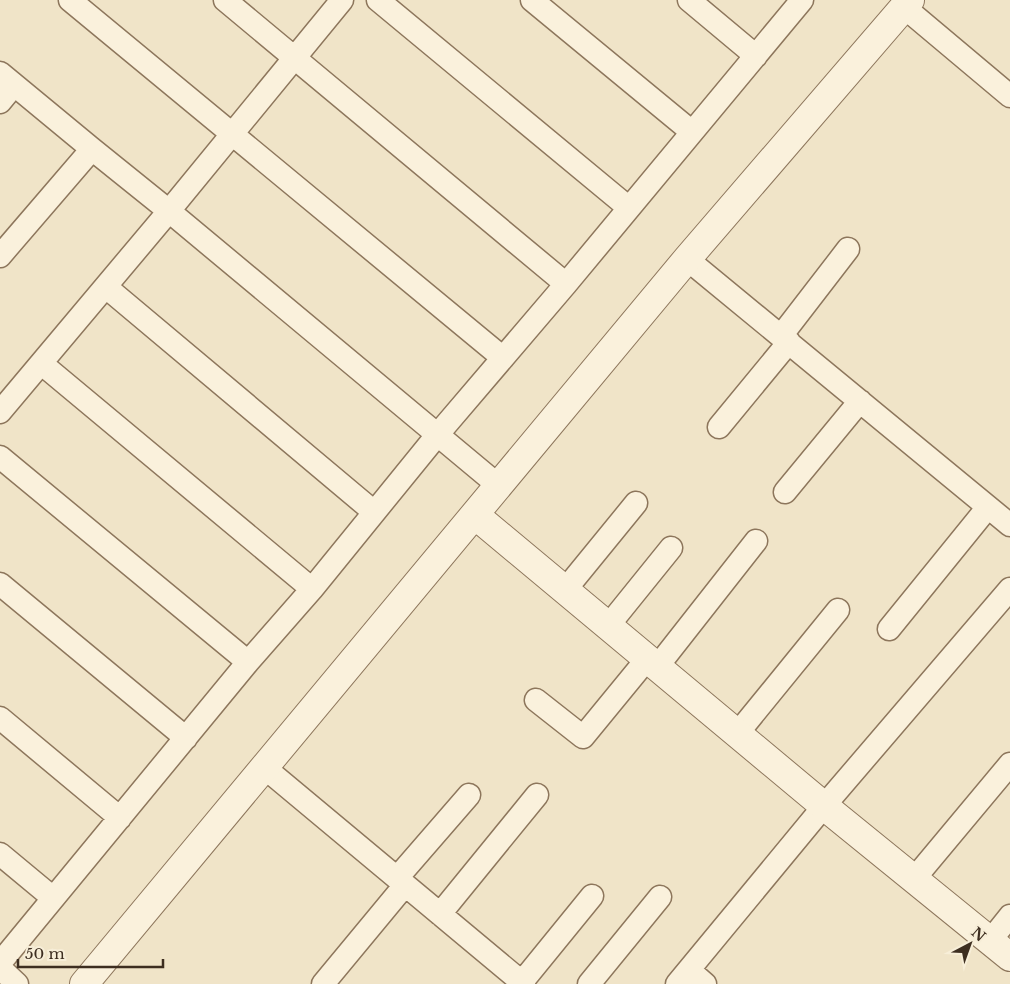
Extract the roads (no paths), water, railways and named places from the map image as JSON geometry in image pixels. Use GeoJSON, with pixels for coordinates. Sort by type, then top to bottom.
{"type":"FeatureCollection","features":[{"type":"Feature","properties":{"kind":"street"},"geometry":{"type":"LineString","coordinates":[[70,0],[503,358]]}},
{"type":"Feature","properties":{"kind":"street"},"geometry":{"type":"LineString","coordinates":[[225,0],[566,284]]}},
{"type":"Feature","properties":{"kind":"street"},"geometry":{"type":"LineString","coordinates":[[0,412],[106,287],[342,0]]}},
{"type":"Feature","properties":{"kind":"street"},"geometry":{"type":"LineString","coordinates":[[378,0],[629,208]]}},
{"type":"Feature","properties":{"kind":"street"},"geometry":{"type":"LineString","coordinates":[[532,0],[692,132]]}},
{"type":"Feature","properties":{"kind":"street"},"geometry":{"type":"LineString","coordinates":[[689,0],[756,56]]}},
{"type":"Feature","properties":{"kind":"street"},"geometry":{"type":"LineString","coordinates":[[0,964],[248,662],[312,589],[438,434],[566,284],[802,0]]}},
{"type":"Feature","properties":{"kind":"street"},"geometry":{"type":"LineString","coordinates":[[84,984],[903,2],[1010,96]]}},
{"type":"Feature","properties":{"kind":"street"},"geometry":{"type":"LineString","coordinates":[[0,102],[7,79],[169,211],[499,486]]}},
{"type":"Feature","properties":{"kind":"street"},"geometry":{"type":"LineString","coordinates":[[0,256],[92,149]]}},
{"type":"Feature","properties":{"kind":"street"},"geometry":{"type":"LineString","coordinates":[[719,427],[785,339],[848,249]]}},
{"type":"Feature","properties":{"kind":"street"},"geometry":{"type":"LineString","coordinates":[[687,259],[1010,525]]}},
{"type":"Feature","properties":{"kind":"street"},"geometry":{"type":"LineString","coordinates":[[106,287],[374,512]]}},
{"type":"Feature","properties":{"kind":"street"},"geometry":{"type":"LineString","coordinates":[[42,364],[312,589]]}},
{"type":"Feature","properties":{"kind":"street"},"geometry":{"type":"LineString","coordinates":[[785,492],[860,401]]}},
{"type":"Feature","properties":{"kind":"street"},"geometry":{"type":"LineString","coordinates":[[0,457],[248,662]]}},
{"type":"Feature","properties":{"kind":"street"},"geometry":{"type":"LineString","coordinates":[[566,590],[636,503]]}},
{"type":"Feature","properties":{"kind":"street"},"geometry":{"type":"LineString","coordinates":[[889,629],[988,507]]}},
{"type":"Feature","properties":{"kind":"street"},"geometry":{"type":"LineString","coordinates":[[475,515],[824,806],[1000,949],[1010,916]]}},
{"type":"Feature","properties":{"kind":"street"},"geometry":{"type":"LineString","coordinates":[[536,700],[583,737],[652,663],[756,541]]}},
{"type":"Feature","properties":{"kind":"street"},"geometry":{"type":"LineString","coordinates":[[608,626],[671,548]]}},
{"type":"Feature","properties":{"kind":"street"},"geometry":{"type":"LineString","coordinates":[[0,584],[186,738]]}},
{"type":"Feature","properties":{"kind":"street"},"geometry":{"type":"LineString","coordinates":[[690,979],[824,806],[1010,590]]}},
{"type":"Feature","properties":{"kind":"street"},"geometry":{"type":"LineString","coordinates":[[737,734],[838,610]]}},
{"type":"Feature","properties":{"kind":"street"},"geometry":{"type":"LineString","coordinates":[[0,718],[120,818]]}},
{"type":"Feature","properties":{"kind":"street"},"geometry":{"type":"LineString","coordinates":[[914,879],[1010,764]]}},
{"type":"Feature","properties":{"kind":"street"},"geometry":{"type":"LineString","coordinates":[[265,768],[523,983],[592,896]]}},
{"type":"Feature","properties":{"kind":"street"},"geometry":{"type":"LineString","coordinates":[[323,984],[469,794]]}},
{"type":"Feature","properties":{"kind":"street"},"geometry":{"type":"LineString","coordinates":[[440,914],[537,795]]}},
{"type":"Feature","properties":{"kind":"street"},"geometry":{"type":"LineString","coordinates":[[0,854],[53,898]]}},
{"type":"Feature","properties":{"kind":"street"},"geometry":{"type":"LineString","coordinates":[[589,984],[660,897]]}},
{"type":"Feature","properties":{"kind":"street"},"geometry":{"type":"LineString","coordinates":[[0,968],[17,984]]}}]}
